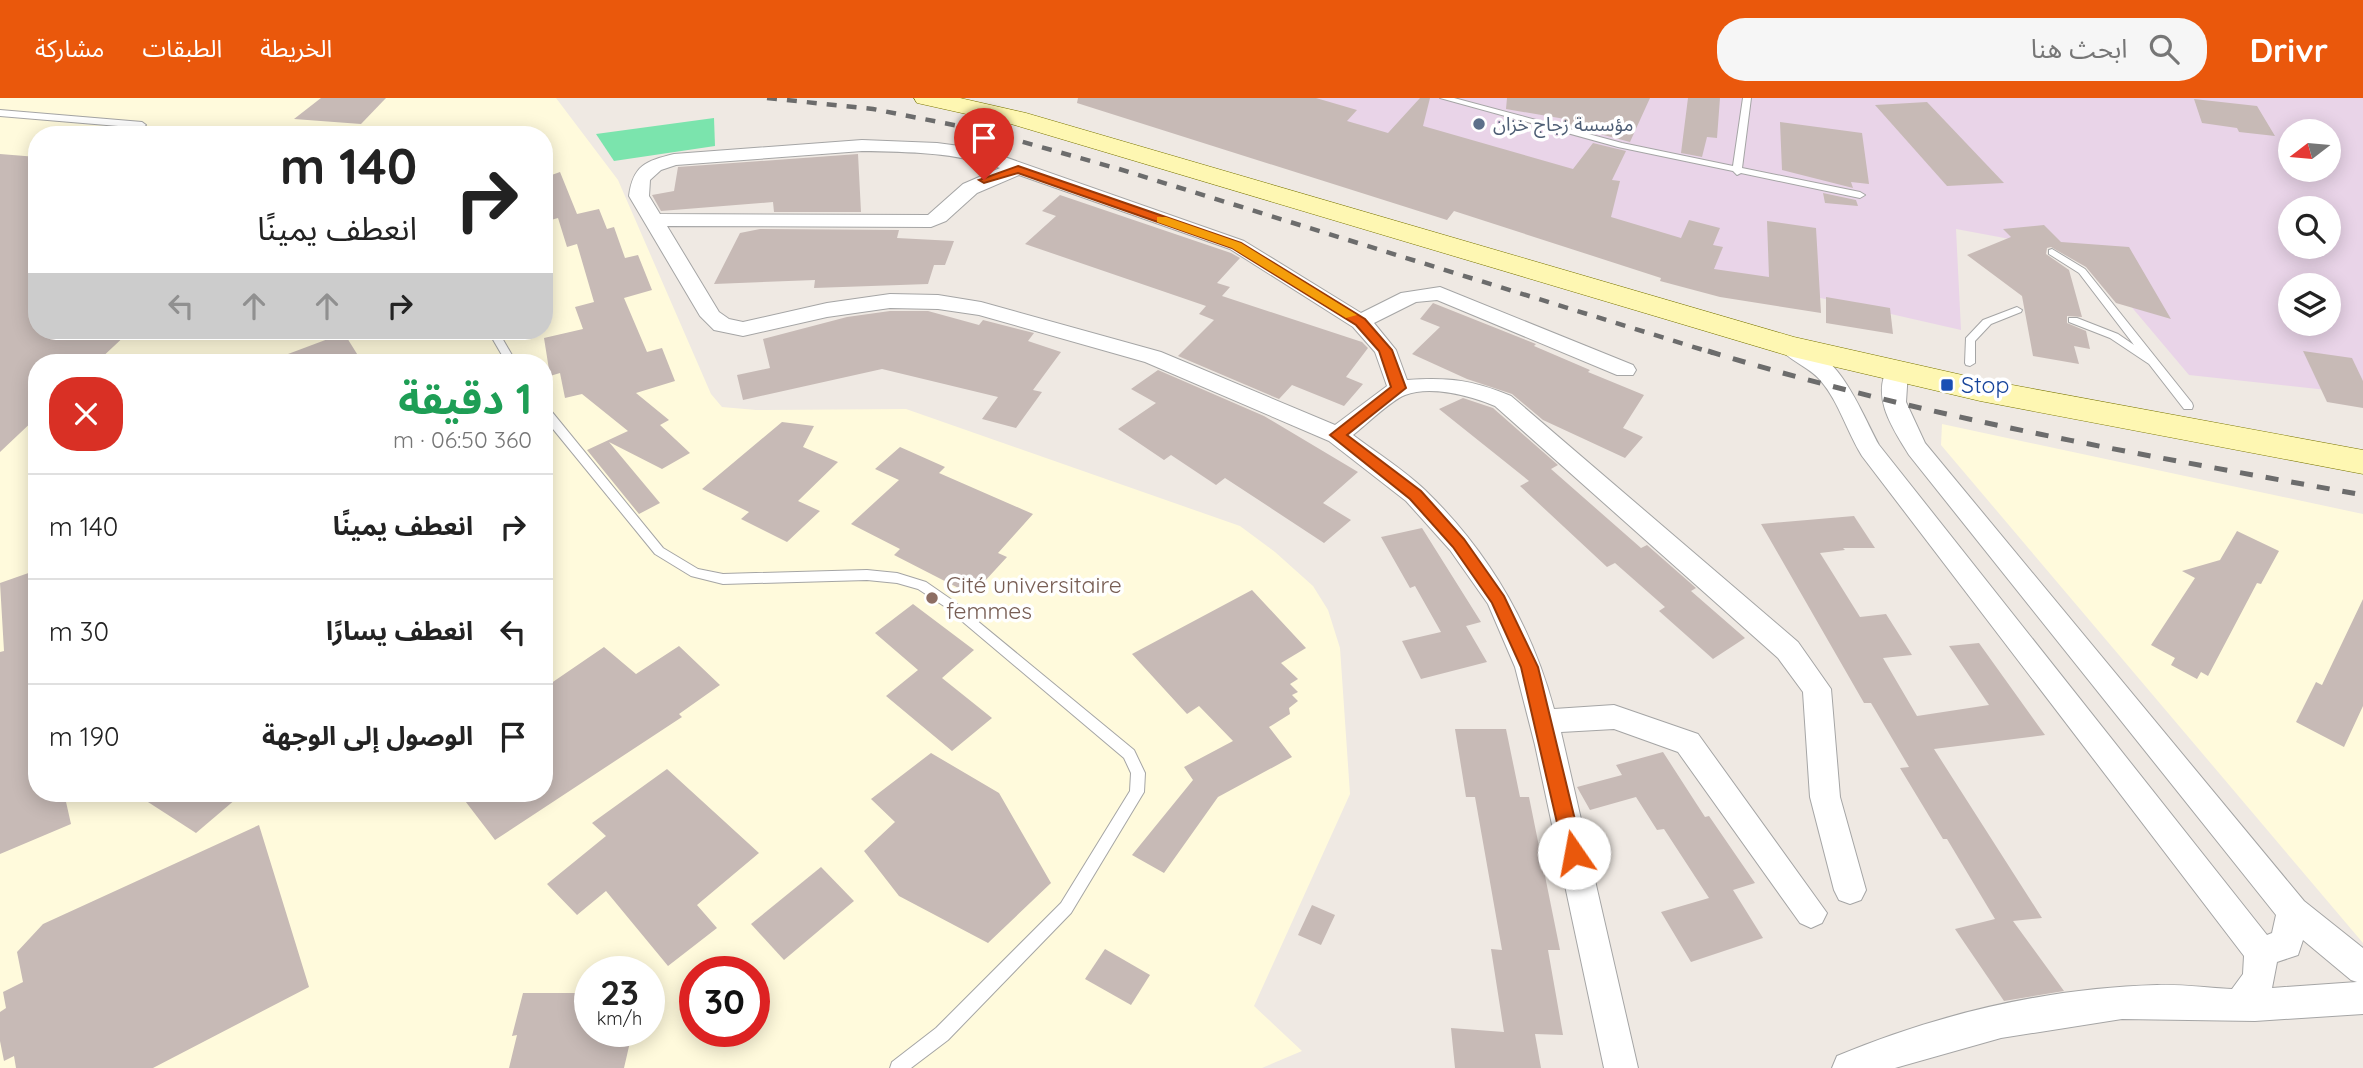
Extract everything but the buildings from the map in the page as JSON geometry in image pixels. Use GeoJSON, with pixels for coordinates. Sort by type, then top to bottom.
{"type":"FeatureCollection","features":[{"type":"Feature","properties":{"kind":"main road"},"geometry":{"type":"LineString","coordinates":[[926,98],[1017,118],[1789,346],[1980,390],[2363,462]]}},
{"type":"Feature","properties":{"kind":"main road"},"geometry":{"type":"LineString","coordinates":[[1002,98],[1792,325],[2188,406],[2363,437]]}},
{"type":"Feature","properties":{"kind":"street"},"geometry":{"type":"LineString","coordinates":[[1399,388],[1385,350],[1361,322],[1237,245],[975,153],[894,144],[674,160],[654,166],[641,178],[639,196],[711,316],[722,324],[743,329],[827,310],[890,300],[938,302],[981,309],[1153,357],[1337,435],[1415,495],[1459,543],[1499,600],[1530,667],[1621,1068]]}},
{"type":"Feature","properties":{"kind":"street"},"geometry":{"type":"LineString","coordinates":[[653,220],[931,221],[941,217],[954,201],[970,188],[984,180],[1018,169]]}},
{"type":"Feature","properties":{"kind":"street"},"geometry":{"type":"LineString","coordinates":[[1361,322],[1396,300],[1421,292],[1440,293],[1625,370]]}},
{"type":"Feature","properties":{"kind":"street"},"geometry":{"type":"LineString","coordinates":[[1789,346],[1828,370],[1841,389],[1870,450],[2261,951],[2259,979],[2240,1005]]}},
{"type":"Feature","properties":{"kind":"street"},"geometry":{"type":"LineString","coordinates":[[1897,371],[1891,388],[1892,401],[1902,425],[1917,449],[2292,911],[2363,969]]}},
{"type":"Feature","properties":{"kind":"street"},"geometry":{"type":"LineString","coordinates":[[1337,435],[1399,388],[1441,385],[1472,388],[1503,401],[1788,650],[1817,689],[1825,797],[1850,890]]}},
{"type":"Feature","properties":{"kind":"street"},"geometry":{"type":"LineString","coordinates":[[1544,721],[1614,717],[1688,743],[1811,913]]}},
{"type":"Feature","properties":{"kind":"street"},"geometry":{"type":"LineString","coordinates":[[2261,951],[2286,944],[2292,911]]}},
{"type":"Feature","properties":{"kind":"street"},"geometry":{"type":"LineString","coordinates":[[1849,1068],[1923,1041],[1988,1024],[2060,1012],[2160,1001],[2240,1005],[2363,998]]}},
{"type":"Feature","properties":{"kind":"lane"},"geometry":{"type":"LineString","coordinates":[[1444,98],[1621,145],[1737,172],[1860,195]]}},
{"type":"Feature","properties":{"kind":"lane"},"geometry":{"type":"LineString","coordinates":[[1737,172],[1747,98]]}},
{"type":"Feature","properties":{"kind":"lane"},"geometry":{"type":"LineString","coordinates":[[0,114],[142,125]]}},
{"type":"Feature","properties":{"kind":"lane"},"geometry":{"type":"LineString","coordinates":[[2052,252],[2082,271],[2188,406]]}},
{"type":"Feature","properties":{"kind":"lane"},"geometry":{"type":"LineString","coordinates":[[1970,363],[1970,340],[1987,322],[2017,310]]}},
{"type":"Feature","properties":{"kind":"lane"},"geometry":{"type":"LineString","coordinates":[[2073,320],[2114,336],[2153,362]]}},
{"type":"Feature","properties":{"kind":"lane"},"geometry":{"type":"LineString","coordinates":[[553,421],[659,551],[695,573],[723,579],[867,575],[897,578],[922,585],[948,603],[1129,754],[1138,773],[1137,792],[1066,908],[942,1034],[898,1068]]}},
{"type":"Feature","properties":{"kind":"shaded area","name":"Cité universitaire femmes"},"geometry":{"type":"Polygon","coordinates":[[[0,98],[556,98],[618,180],[711,394],[722,407],[756,410],[906,409],[1240,526],[1275,552],[1313,586],[1328,610],[1340,648],[1350,794],[1254,1006],[1302,1051],[1262,1068],[0,1068],[0,98]]]}},
{"type":"Feature","properties":{"kind":"shaded area"},"geometry":{"type":"Polygon","coordinates":[[[1130,98],[2363,98],[2363,394],[2189,375],[2086,253],[1956,229],[1961,330],[1698,270],[1130,98]]]}},
{"type":"Feature","properties":{"kind":"shaded area"},"geometry":{"type":"Polygon","coordinates":[[[1942,424],[2363,514],[2363,943],[1941,445],[1942,424]]]}},
{"type":"Feature","properties":{"kind":"green space"},"geometry":{"type":"Polygon","coordinates":[[[714,118],[715,146],[614,161],[596,134],[714,118]]]}},
{"type":"Feature","properties":{"kind":"railway"},"geometry":{"type":"LineString","coordinates":[[767,98],[873,109],[984,131],[1119,169],[1713,353]]}},
{"type":"Feature","properties":{"kind":"railway"},"geometry":{"type":"LineString","coordinates":[[1708,351],[1869,396],[1951,415],[2363,495]]}},
{"type":"Feature","properties":{"kind":"slow traffic"},"geometry":{"type":"LineString","coordinates":[[1162,219],[1237,245],[1351,315]]}},
{"type":"Feature","properties":{"kind":"place","name":"مؤسسة زجاج خزان"},"geometry":{"type":"Point","coordinates":[1479,124]}},
{"type":"Feature","properties":{"kind":"place","name":"Stop"},"geometry":{"type":"Point","coordinates":[1947,385]}},
{"type":"Feature","properties":{"kind":"place","name":"Cité universitaire femmes"},"geometry":{"type":"Point","coordinates":[932,598]}},
{"type":"Feature","properties":{"kind":"route"},"geometry":{"type":"LineString","coordinates":[[984,180],[1018,169],[1237,245],[1361,322],[1385,350],[1399,388],[1337,435],[1415,495],[1459,543],[1499,600],[1530,667],[1574,853]]}}]}
